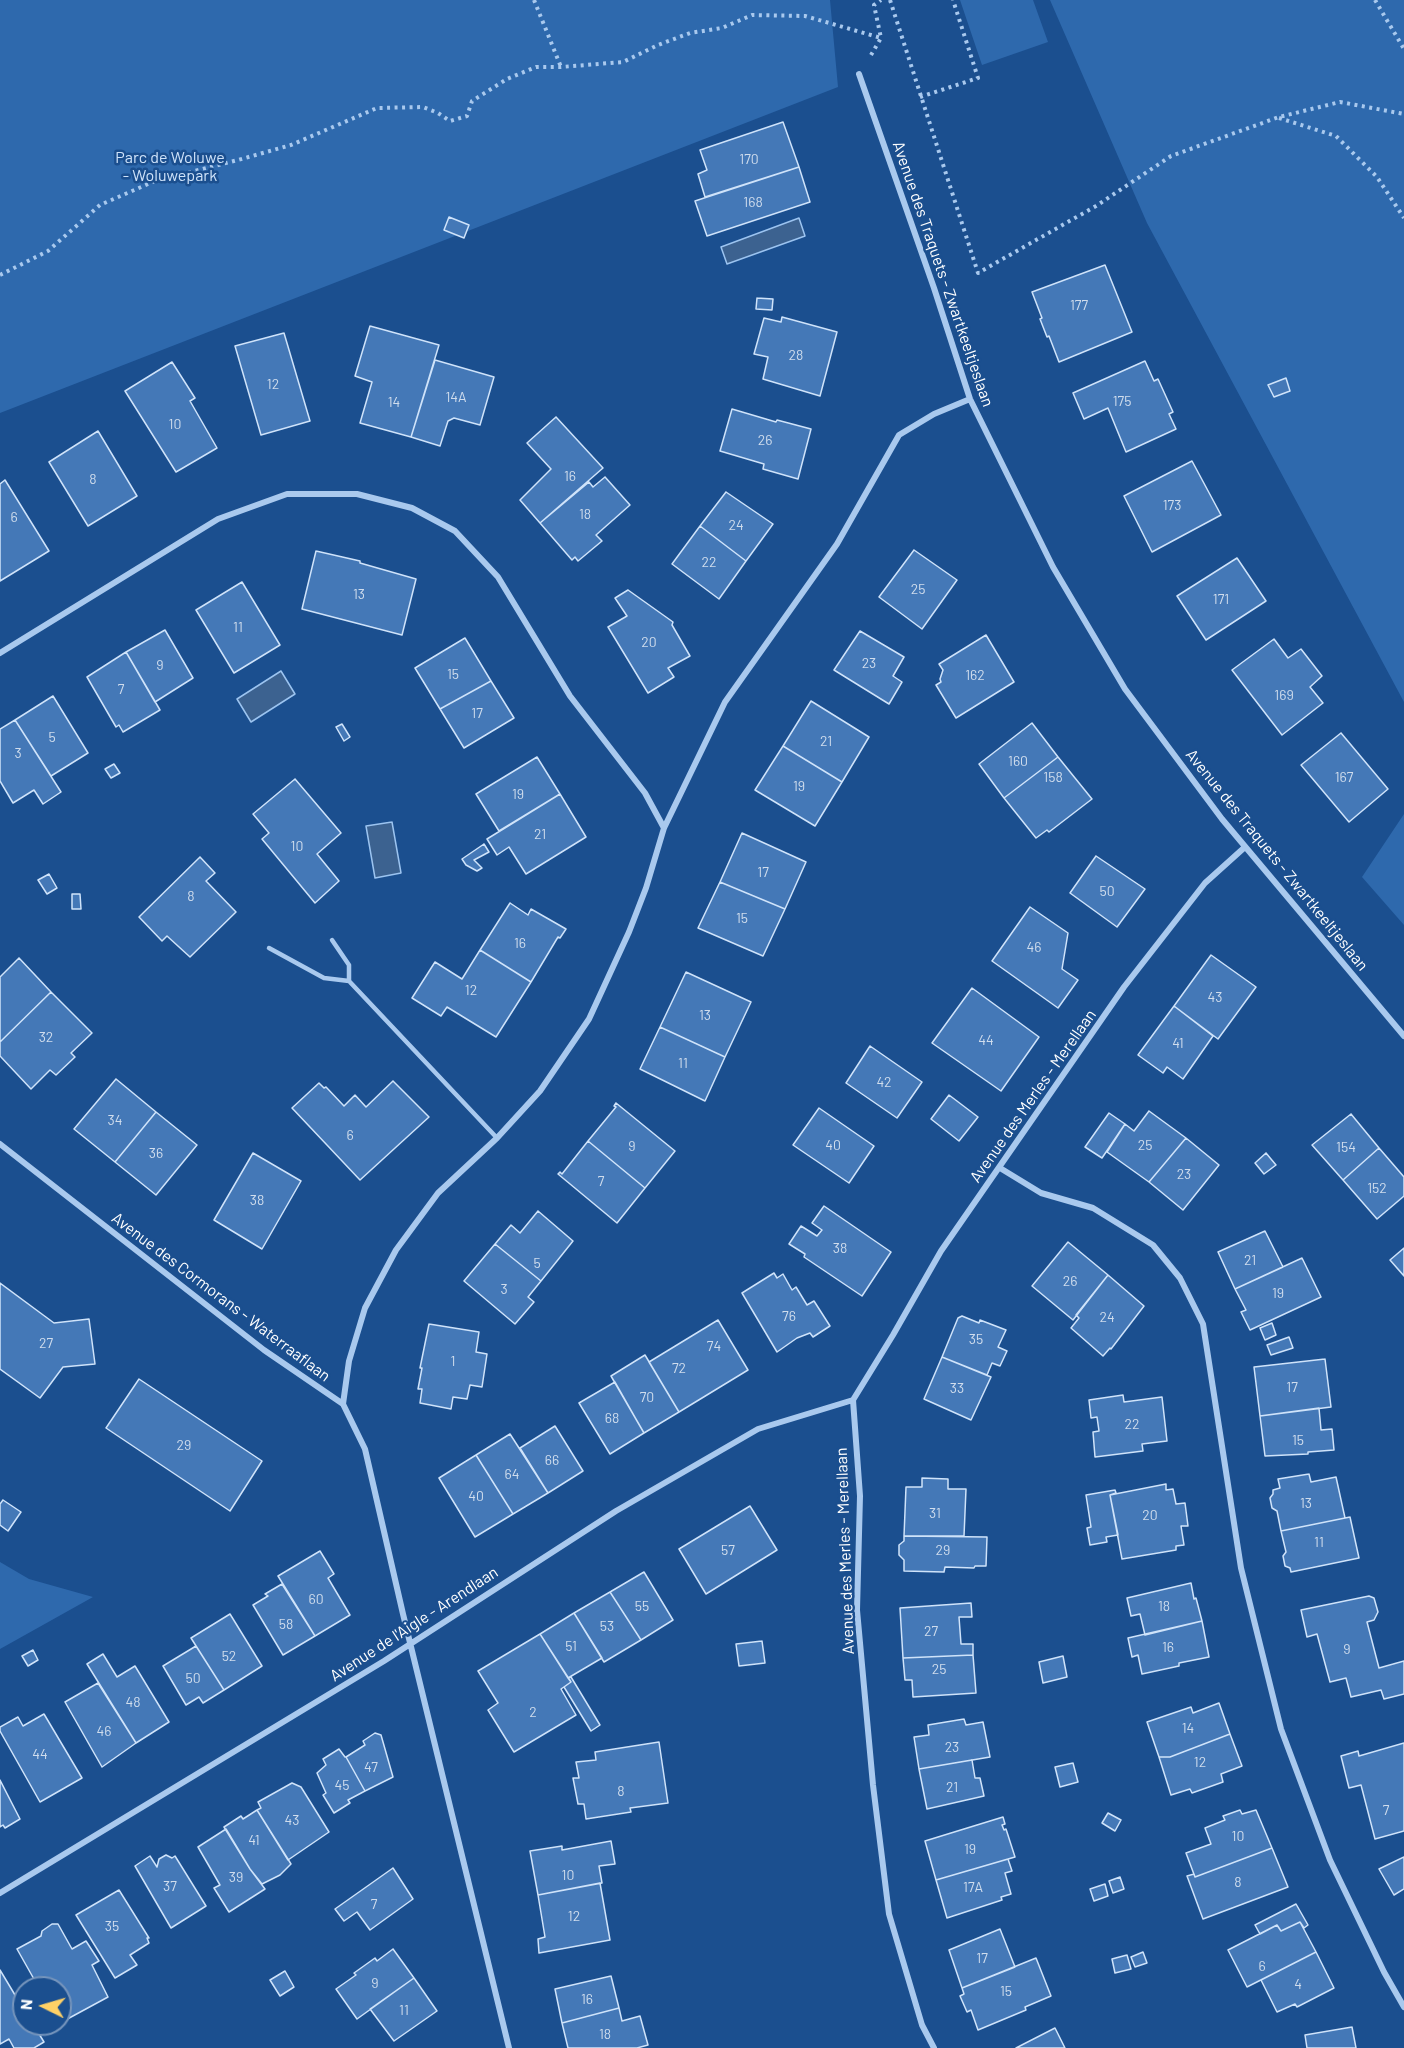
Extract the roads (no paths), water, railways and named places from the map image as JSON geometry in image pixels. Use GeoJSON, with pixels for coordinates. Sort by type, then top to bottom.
{"type":"FeatureCollection","features":[{"type":"Feature","properties":{"kind":"street","name":"Avenue des Traquets - Zwartkeeltjeslaan"},"geometry":{"type":"LineString","coordinates":[[859,74],[934,288],[970,399],[1053,567],[1125,689],[1222,819],[1404,1036]]}},
{"type":"Feature","properties":{"kind":"street"},"geometry":{"type":"LineString","coordinates":[[508,2048],[365,1449],[344,1404],[349,1361],[366,1308],[396,1251],[438,1193],[497,1137],[540,1091],[590,1018],[629,932],[646,888],[664,828],[725,702],[837,544],[899,435],[934,414],[970,399]]}},
{"type":"Feature","properties":{"kind":"street"},"geometry":{"type":"LineString","coordinates":[[0,653],[218,519],[287,494],[357,494],[412,508],[455,531],[498,577],[570,696],[645,793],[664,828]]}},
{"type":"Feature","properties":{"kind":"street","name":"Avenue des Merles - Merellaan"},"geometry":{"type":"LineString","coordinates":[[934,2048],[922,2025],[889,1914],[873,1785],[858,1610],[860,1497],[853,1400],[941,1251],[1124,987],[1205,883],[1245,847]]}},
{"type":"Feature","properties":{"kind":"street","name":"Avenue des Cormorans - Waterraaflaan"},"geometry":{"type":"LineString","coordinates":[[0,1144],[264,1350],[344,1404]]}},
{"type":"Feature","properties":{"kind":"street"},"geometry":{"type":"LineString","coordinates":[[1000,1168],[1041,1193],[1093,1208],[1154,1245],[1180,1278],[1203,1323],[1241,1568],[1281,1729],[1330,1860],[1384,1972],[1404,2007]]}},
{"type":"Feature","properties":{"kind":"street","name":"Avenue de l'Aigle - Arendlaan"},"geometry":{"type":"LineString","coordinates":[[0,1893],[411,1644],[616,1511],[758,1428],[853,1400]]}},
{"type":"Feature","properties":{"kind":"lane"},"geometry":{"type":"LineString","coordinates":[[332,940],[349,965],[349,981]]}},
{"type":"Feature","properties":{"kind":"lane"},"geometry":{"type":"LineString","coordinates":[[269,948],[324,978],[349,981],[497,1137]]}},
{"type":"Feature","properties":{"kind":"park label","name":"Parc de Woluwe - Woluwepark"},"geometry":{"type":"Point","coordinates":[170,167]}}]}
